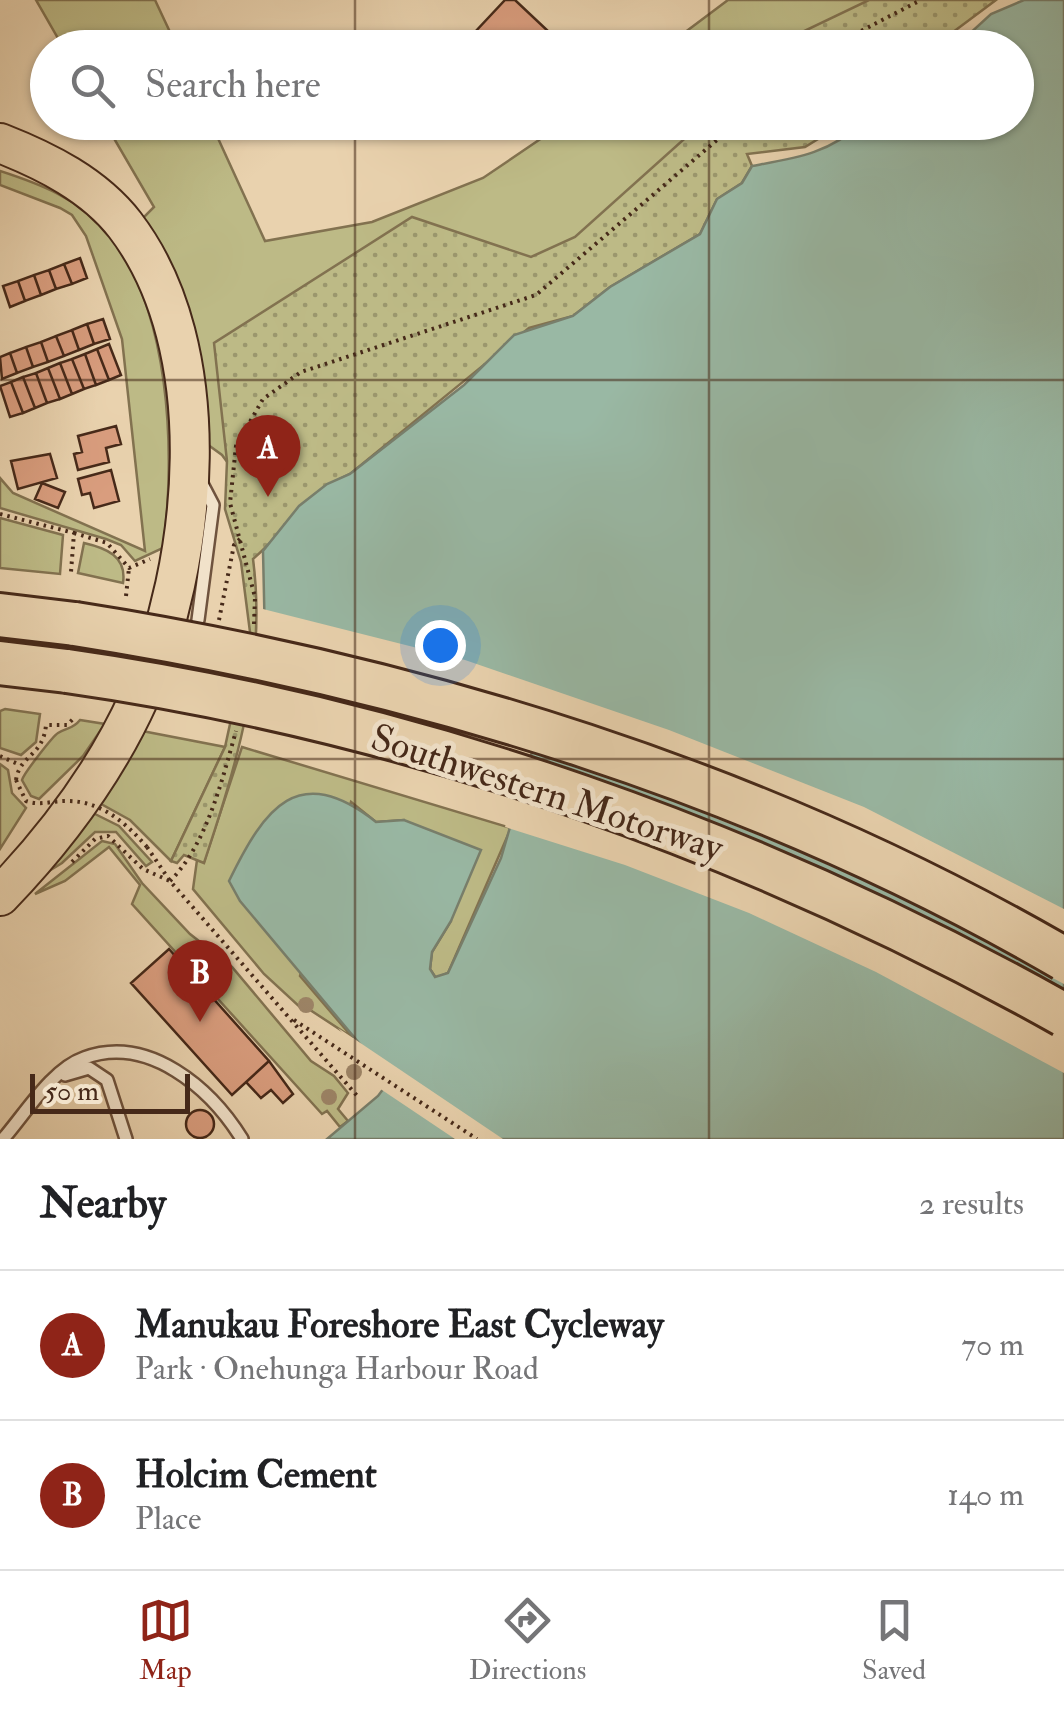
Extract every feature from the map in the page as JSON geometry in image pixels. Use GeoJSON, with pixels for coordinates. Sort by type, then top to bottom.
{"type":"FeatureCollection","features":[{"type":"Feature","properties":{"kind":"highway","name":"Southwestern Motorway"},"geometry":{"type":"LineString","coordinates":[[3,615],[75,624],[326,672],[478,711],[634,764],[799,828],[916,882],[1064,958]]}},
{"type":"Feature","properties":{"kind":"highway","name":"Southwestern Motorway"},"geometry":{"type":"LineString","coordinates":[[0,663],[240,701],[389,738],[617,809],[751,860],[867,912],[1064,1015]]}},
{"type":"Feature","properties":{"kind":"main road"},"geometry":{"type":"LineString","coordinates":[[0,143],[38,158],[102,200],[138,243],[161,288],[172,325],[189,460],[188,517],[176,589],[138,701],[76,805],[0,896]]}},
{"type":"Feature","properties":{"kind":"lane"},"geometry":{"type":"LineString","coordinates":[[189,460],[213,505],[198,620]]}},
{"type":"Feature","properties":{"kind":"lane"},"geometry":{"type":"LineString","coordinates":[[3,1139],[56,1077],[83,1058],[122,1053],[150,1058],[219,1102],[242,1139]]}},
{"type":"Feature","properties":{"kind":"lane"},"geometry":{"type":"LineString","coordinates":[[56,1077],[89,1068],[107,1080],[126,1139]]}},
{"type":"Feature","properties":{"kind":"path"},"geometry":{"type":"LineString","coordinates":[[863,30],[922,0]]}},
{"type":"Feature","properties":{"kind":"path"},"geometry":{"type":"LineString","coordinates":[[254,632],[255,596],[231,512],[230,489],[242,432],[262,399],[287,379],[536,295],[717,140]]}},
{"type":"Feature","properties":{"kind":"path"},"geometry":{"type":"LineString","coordinates":[[0,514],[106,543],[129,568],[126,596]]}},
{"type":"Feature","properties":{"kind":"path"},"geometry":{"type":"LineString","coordinates":[[71,572],[74,532]]}},
{"type":"Feature","properties":{"kind":"path"},"geometry":{"type":"LineString","coordinates":[[216,634],[234,545],[240,539]]}},
{"type":"Feature","properties":{"kind":"path"},"geometry":{"type":"LineString","coordinates":[[129,568],[136,564]]}},
{"type":"Feature","properties":{"kind":"path"},"geometry":{"type":"LineString","coordinates":[[73,719],[67,725],[46,726],[41,750],[20,765],[16,780],[26,800],[74,801],[97,807],[126,825],[358,1098]]}},
{"type":"Feature","properties":{"kind":"path"},"geometry":{"type":"LineString","coordinates":[[170,880],[187,864],[196,845],[238,723]]}},
{"type":"Feature","properties":{"kind":"path"},"geometry":{"type":"LineString","coordinates":[[0,756],[20,765]]}},
{"type":"Feature","properties":{"kind":"path"},"geometry":{"type":"LineString","coordinates":[[62,870],[90,842],[108,836],[143,869],[170,880]]}},
{"type":"Feature","properties":{"kind":"path"},"geometry":{"type":"LineString","coordinates":[[290,1018],[477,1139]]}},
{"type":"Feature","properties":{"kind":"shaded area"},"geometry":{"type":"Polygon","coordinates":[[[36,0],[155,0],[169,30],[53,30],[36,0]]]}},
{"type":"Feature","properties":{"kind":"shaded area"},"geometry":{"type":"Polygon","coordinates":[[[728,0],[877,0],[830,30],[688,30],[728,0]]]}},
{"type":"Feature","properties":{"kind":"shaded area"},"geometry":{"type":"Polygon","coordinates":[[[869,0],[996,0],[956,30],[806,30],[869,0]]]}},
{"type":"Feature","properties":{"kind":"shaded area"},"geometry":{"type":"Polygon","coordinates":[[[1024,0],[1064,0],[1064,1139],[327,1139],[378,1096],[390,1080],[240,901],[229,881],[242,855],[271,814],[287,801],[305,794],[325,795],[349,804],[376,822],[404,820],[481,850],[451,921],[432,952],[430,969],[435,977],[448,973],[501,858],[541,721],[265,641],[263,551],[299,506],[327,484],[350,474],[464,385],[514,335],[573,316],[610,287],[700,234],[717,199],[742,183],[752,166],[797,157],[840,140],[1034,140],[1034,30],[974,30],[991,14],[1024,0]]]}},
{"type":"Feature","properties":{"kind":"shaded area"},"geometry":{"type":"Polygon","coordinates":[[[115,140],[219,140],[265,241],[372,222],[483,178],[539,140],[700,140],[638,197],[239,478],[222,455],[200,439],[139,222],[154,207],[115,140]]]}},
{"type":"Feature","properties":{"kind":"shaded area"},"geometry":{"type":"Polygon","coordinates":[[[683,140],[816,140],[805,147],[747,154],[752,166],[742,183],[717,199],[700,234],[610,287],[573,316],[529,328],[350,474],[319,492],[253,559],[256,638],[252,676],[228,788],[204,863],[184,855],[177,863],[171,861],[225,747],[250,632],[241,562],[225,509],[227,461],[214,343],[412,217],[531,257],[575,237],[683,140]]]}},
{"type":"Feature","properties":{"kind":"shaded area"},"geometry":{"type":"Polygon","coordinates":[[[0,171],[57,193],[94,219],[127,261],[144,298],[164,382],[169,469],[163,548],[135,561],[121,545],[106,539],[0,508],[0,478],[13,493],[145,551],[122,339],[86,236],[72,215],[0,185],[0,171]]]}},
{"type":"Feature","properties":{"kind":"shaded area"},"geometry":{"type":"Polygon","coordinates":[[[0,518],[63,535],[60,574],[0,568],[0,518]]]}},
{"type":"Feature","properties":{"kind":"shaded area"},"geometry":{"type":"Polygon","coordinates":[[[84,543],[107,551],[118,560],[123,583],[78,573],[84,543]]]}},
{"type":"Feature","properties":{"kind":"shaded area"},"geometry":{"type":"Polygon","coordinates":[[[0,711],[40,714],[36,742],[21,755],[0,748],[0,711]]]}},
{"type":"Feature","properties":{"kind":"shaded area"},"geometry":{"type":"Polygon","coordinates":[[[80,720],[105,724],[83,756],[39,799],[31,796],[22,780],[24,776],[55,736],[80,720]]]}},
{"type":"Feature","properties":{"kind":"shaded area"},"geometry":{"type":"Polygon","coordinates":[[[137,730],[225,747],[171,861],[130,820],[94,800],[137,730]]]}},
{"type":"Feature","properties":{"kind":"shaded area"},"geometry":{"type":"Polygon","coordinates":[[[242,747],[511,828],[448,973],[436,978],[430,969],[432,952],[451,921],[404,820],[376,822],[351,802],[300,976],[353,1038],[304,1006],[303,1010],[264,974],[193,889],[197,860],[204,862],[242,747]]]}},
{"type":"Feature","properties":{"kind":"shaded area"},"geometry":{"type":"Polygon","coordinates":[[[0,764],[8,770],[12,793],[26,808],[0,849],[0,764]]]}},
{"type":"Feature","properties":{"kind":"shaded area"},"geometry":{"type":"Polygon","coordinates":[[[87,810],[119,826],[152,862],[146,866],[116,832],[95,832],[62,863],[26,885],[87,810]]]}},
{"type":"Feature","properties":{"kind":"shaded area"},"geometry":{"type":"Polygon","coordinates":[[[102,841],[115,844],[142,883],[190,934],[232,967],[311,1061],[334,1076],[348,1093],[338,1109],[348,1121],[340,1127],[327,1111],[322,1114],[132,904],[140,885],[109,847],[65,881],[35,894],[102,841]]]}},
{"type":"Feature","properties":{"kind":"pier"},"geometry":{"type":"Polygon","coordinates":[[[259,608],[465,660],[669,730],[864,807],[1064,909],[1064,984],[904,899],[790,848],[655,794],[527,750],[260,641],[259,608]]]}},
{"type":"Feature","properties":{"kind":"pier"},"geometry":{"type":"Polygon","coordinates":[[[525,759],[1064,994],[1064,1073],[876,972],[749,913],[625,865],[505,827],[525,759]]]}},
{"type":"Feature","properties":{"kind":"pier"},"geometry":{"type":"Polygon","coordinates":[[[338,1028],[503,1139],[455,1139],[379,1088],[384,1080],[338,1028]]]}},
{"type":"Feature","properties":{"kind":"building"},"geometry":{"type":"Polygon","coordinates":[[[505,0],[515,0],[547,30],[477,30],[505,0]]]}},
{"type":"Feature","properties":{"kind":"building"},"geometry":{"type":"Polygon","coordinates":[[[80,258],[87,278],[72,284],[64,264],[80,258]]]}},
{"type":"Feature","properties":{"kind":"building"},"geometry":{"type":"Polygon","coordinates":[[[64,264],[72,284],[56,289],[49,270],[64,264]]]}},
{"type":"Feature","properties":{"kind":"building"},"geometry":{"type":"Polygon","coordinates":[[[49,270],[56,289],[41,295],[34,275],[49,270]]]}},
{"type":"Feature","properties":{"kind":"building"},"geometry":{"type":"Polygon","coordinates":[[[34,275],[41,295],[25,301],[18,281],[34,275]]]}},
{"type":"Feature","properties":{"kind":"building"},"geometry":{"type":"Polygon","coordinates":[[[18,281],[25,301],[10,307],[3,286],[18,281]]]}},
{"type":"Feature","properties":{"kind":"building"},"geometry":{"type":"Polygon","coordinates":[[[103,319],[110,339],[94,344],[87,324],[103,319]]]}},
{"type":"Feature","properties":{"kind":"building"},"geometry":{"type":"Polygon","coordinates":[[[87,324],[94,344],[79,350],[72,330],[87,324]]]}},
{"type":"Feature","properties":{"kind":"building"},"geometry":{"type":"Polygon","coordinates":[[[72,330],[79,350],[64,356],[56,336],[72,330]]]}},
{"type":"Feature","properties":{"kind":"building"},"geometry":{"type":"Polygon","coordinates":[[[56,336],[64,356],[48,362],[41,342],[56,336]]]}},
{"type":"Feature","properties":{"kind":"building"},"geometry":{"type":"Polygon","coordinates":[[[41,342],[48,362],[33,367],[26,347],[41,342]]]}},
{"type":"Feature","properties":{"kind":"building"},"geometry":{"type":"Polygon","coordinates":[[[109,344],[121,375],[109,380],[97,349],[109,344]]]}},
{"type":"Feature","properties":{"kind":"building"},"geometry":{"type":"Polygon","coordinates":[[[26,347],[33,367],[17,373],[10,353],[26,347]]]}},
{"type":"Feature","properties":{"kind":"building"},"geometry":{"type":"Polygon","coordinates":[[[97,349],[109,380],[96,385],[85,354],[97,349]]]}},
{"type":"Feature","properties":{"kind":"building"},"geometry":{"type":"Polygon","coordinates":[[[10,353],[17,373],[2,379],[0,357],[10,353]]]}},
{"type":"Feature","properties":{"kind":"building"},"geometry":{"type":"Polygon","coordinates":[[[85,354],[96,385],[84,389],[72,359],[85,354]]]}},
{"type":"Feature","properties":{"kind":"building"},"geometry":{"type":"Polygon","coordinates":[[[72,359],[84,389],[72,394],[60,363],[72,359]]]}},
{"type":"Feature","properties":{"kind":"building"},"geometry":{"type":"Polygon","coordinates":[[[60,363],[72,394],[60,399],[48,368],[60,363]]]}},
{"type":"Feature","properties":{"kind":"building"},"geometry":{"type":"Polygon","coordinates":[[[48,368],[60,399],[47,403],[36,373],[48,368]]]}},
{"type":"Feature","properties":{"kind":"building"},"geometry":{"type":"Polygon","coordinates":[[[36,373],[47,403],[35,408],[23,377],[36,373]]]}},
{"type":"Feature","properties":{"kind":"building"},"geometry":{"type":"Polygon","coordinates":[[[23,377],[35,408],[23,413],[11,382],[23,377]]]}},
{"type":"Feature","properties":{"kind":"building"},"geometry":{"type":"Polygon","coordinates":[[[11,382],[23,413],[10,417],[0,386],[11,382]]]}},
{"type":"Feature","properties":{"kind":"building"},"geometry":{"type":"Polygon","coordinates":[[[116,426],[121,444],[106,448],[109,462],[78,470],[74,454],[82,452],[78,436],[116,426]]]}},
{"type":"Feature","properties":{"kind":"building"},"geometry":{"type":"Polygon","coordinates":[[[50,454],[57,478],[18,489],[11,461],[50,454]]]}},
{"type":"Feature","properties":{"kind":"building"},"geometry":{"type":"Polygon","coordinates":[[[111,470],[119,501],[94,508],[90,493],[82,495],[78,479],[111,470]]]}},
{"type":"Feature","properties":{"kind":"building"},"geometry":{"type":"Polygon","coordinates":[[[42,483],[65,492],[58,508],[35,499],[42,483]]]}},
{"type":"Feature","properties":{"kind":"building"},"geometry":{"type":"Polygon","coordinates":[[[169,949],[269,1061],[232,1095],[131,983],[169,949]]]}},
{"type":"Feature","properties":{"kind":"building"},"geometry":{"type":"Polygon","coordinates":[[[269,1061],[293,1094],[283,1103],[271,1090],[261,1098],[246,1082],[269,1061]]]}},
{"type":"Feature","properties":{"kind":"building"},"geometry":{"type":"Polygon","coordinates":[[[200,1110],[210,1114],[214,1124],[210,1134],[200,1138],[190,1134],[186,1124],[190,1114],[200,1110]]]}},
{"type":"Feature","properties":{"kind":"place","name":"Manukau Foreshore East Cycleway"},"geometry":{"type":"Point","coordinates":[268,497]}},
{"type":"Feature","properties":{"kind":"place","name":"Holcim Cement"},"geometry":{"type":"Point","coordinates":[200,1022]}}]}
